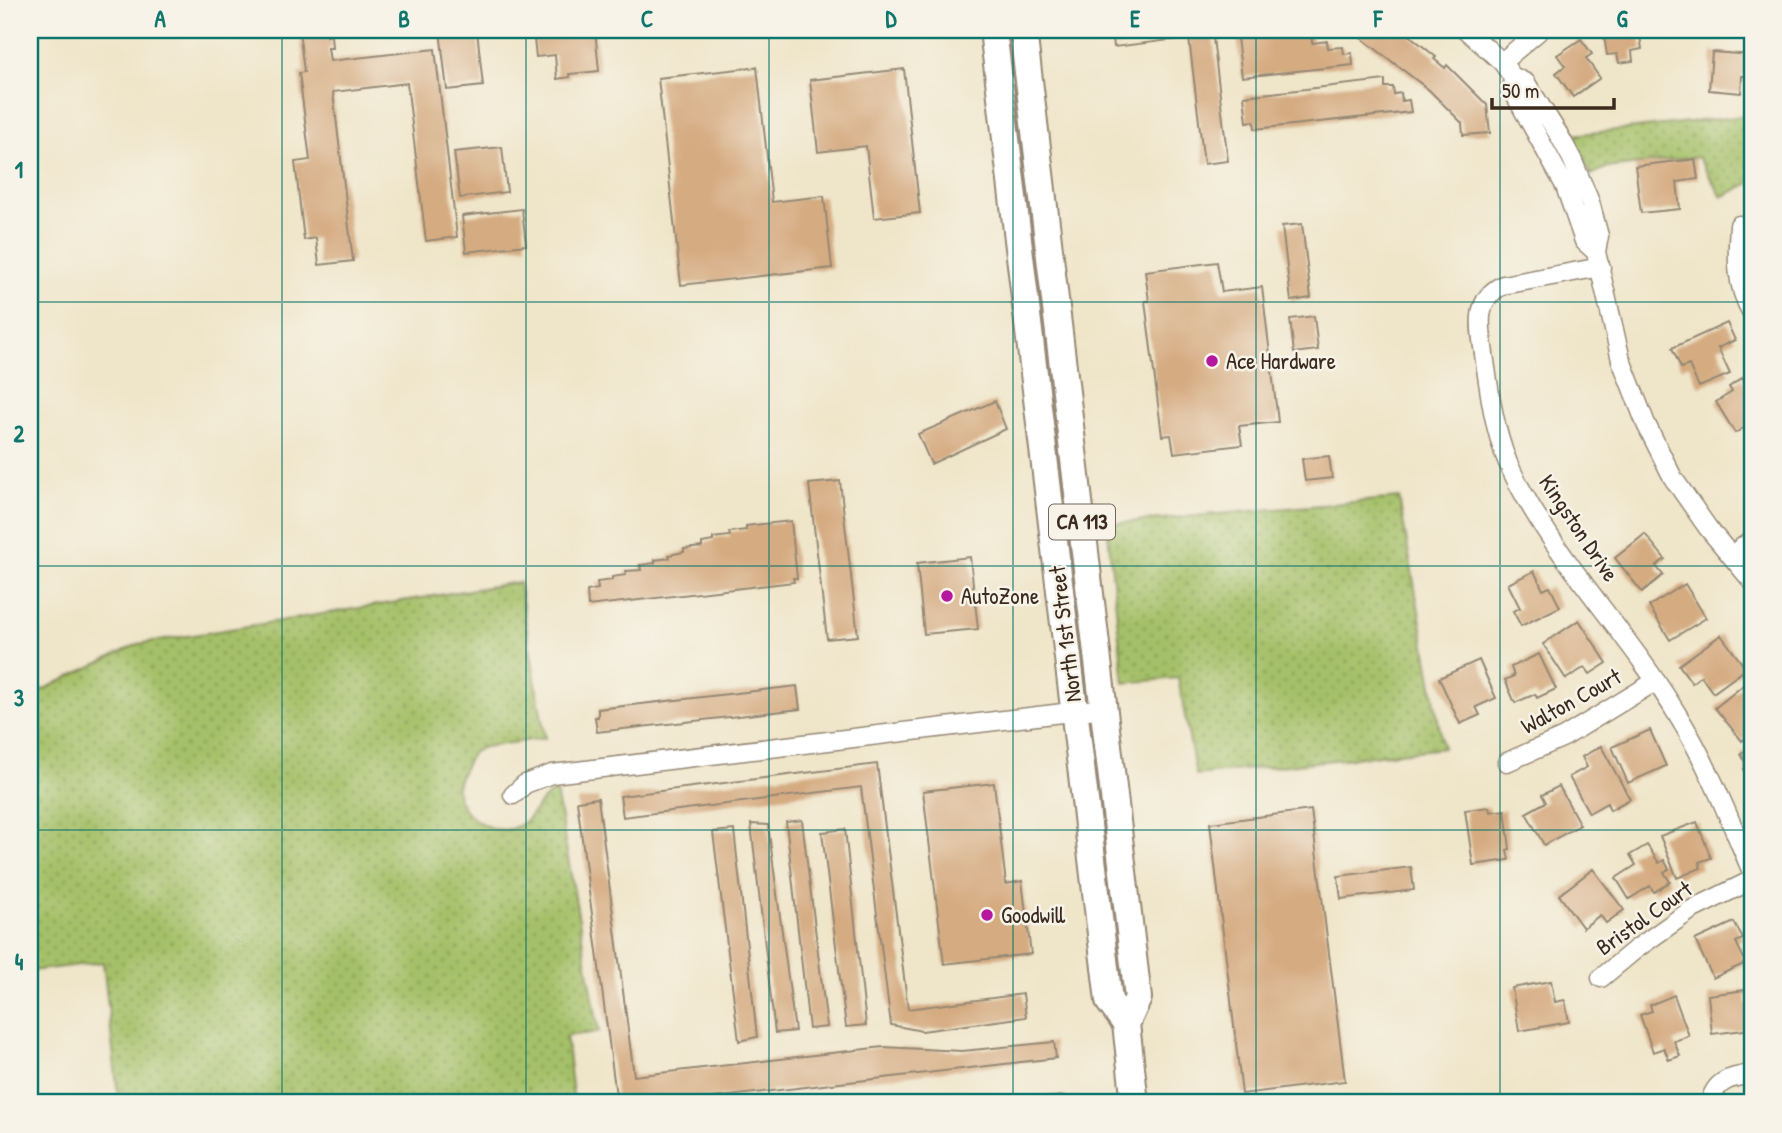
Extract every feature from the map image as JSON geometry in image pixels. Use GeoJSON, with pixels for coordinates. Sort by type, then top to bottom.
{"type":"FeatureCollection","features":[{"type":"Feature","properties":{"kind":"main road","name":"North 1st Street"},"geometry":{"type":"LineString","coordinates":[[993,30],[1109,1001],[1126,1024],[1135,1103]]}},
{"type":"Feature","properties":{"kind":"main road","name":"North 1st Street"},"geometry":{"type":"LineString","coordinates":[[1024,30],[1138,998],[1126,1024]]}},
{"type":"Feature","properties":{"kind":"street"},"geometry":{"type":"LineString","coordinates":[[1466,30],[1507,69],[1514,93],[1565,186],[1584,241],[1599,260],[1621,360],[1646,424],[1673,478],[1708,528],[1752,581]]}},
{"type":"Feature","properties":{"kind":"street"},"geometry":{"type":"LineString","coordinates":[[1507,69],[1541,30]]}},
{"type":"Feature","properties":{"kind":"street"},"geometry":{"type":"LineString","coordinates":[[1740,225],[1736,262],[1741,286],[1752,313]]}},
{"type":"Feature","properties":{"kind":"street","name":"Kingston Drive"},"geometry":{"type":"LineString","coordinates":[[1599,260],[1503,285],[1492,291],[1483,304],[1479,321],[1494,413],[1507,460],[1533,511],[1657,681],[1709,769],[1752,872]]}},
{"type":"Feature","properties":{"kind":"street"},"geometry":{"type":"LineString","coordinates":[[1732,555],[1752,540]]}},
{"type":"Feature","properties":{"kind":"street","name":"Walton Court"},"geometry":{"type":"LineString","coordinates":[[1507,762],[1564,737],[1657,681]]}},
{"type":"Feature","properties":{"kind":"street"},"geometry":{"type":"LineString","coordinates":[[513,795],[525,784],[552,774],[1104,708]]}},
{"type":"Feature","properties":{"kind":"street","name":"Bristol Court"},"geometry":{"type":"LineString","coordinates":[[1601,978],[1691,910],[1752,880]]}},
{"type":"Feature","properties":{"kind":"street"},"geometry":{"type":"LineString","coordinates":[[1710,1103],[1716,1087],[1724,1080],[1752,1074]]}},
{"type":"Feature","properties":{"kind":"green space"},"geometry":{"type":"Polygon","coordinates":[[[1752,115],[1752,182],[1722,197],[1698,157],[1606,168],[1591,175],[1572,135],[1752,115]]]}},
{"type":"Feature","properties":{"kind":"green space"},"geometry":{"type":"Polygon","coordinates":[[[1399,498],[1443,748],[1196,775],[1178,678],[1124,683],[1107,524],[1399,498]]]}},
{"type":"Feature","properties":{"kind":"green space"},"geometry":{"type":"Polygon","coordinates":[[[519,582],[545,738],[484,747],[473,752],[461,773],[457,787],[458,797],[462,806],[477,821],[507,830],[522,823],[544,799],[556,791],[599,1032],[566,1036],[574,1103],[119,1103],[103,962],[30,971],[30,696],[138,644],[519,582]]]}},
{"type":"Feature","properties":{"kind":"building"},"geometry":{"type":"Polygon","coordinates":[[[299,30],[326,30],[327,36],[331,35],[332,48],[328,48],[330,61],[435,49],[457,237],[426,241],[407,83],[333,92],[353,261],[319,265],[316,238],[304,240],[295,162],[310,160],[299,73],[304,72],[299,30]]]}},
{"type":"Feature","properties":{"kind":"building"},"geometry":{"type":"Polygon","coordinates":[[[477,30],[483,86],[447,90],[440,31],[477,30]]]}},
{"type":"Feature","properties":{"kind":"building"},"geometry":{"type":"Polygon","coordinates":[[[533,30],[595,30],[599,71],[569,74],[570,77],[557,79],[555,55],[536,57],[533,30]]]}},
{"type":"Feature","properties":{"kind":"building"},"geometry":{"type":"Polygon","coordinates":[[[1112,30],[1178,30],[1179,39],[1114,47],[1112,30]]]}},
{"type":"Feature","properties":{"kind":"building"},"geometry":{"type":"Polygon","coordinates":[[[1188,30],[1212,30],[1228,161],[1204,164],[1188,30]]]}},
{"type":"Feature","properties":{"kind":"building"},"geometry":{"type":"Polygon","coordinates":[[[1236,30],[1289,30],[1289,34],[1311,31],[1312,43],[1327,41],[1328,48],[1343,47],[1344,54],[1352,53],[1353,65],[1242,77],[1236,30]]]}},
{"type":"Feature","properties":{"kind":"building"},"geometry":{"type":"Polygon","coordinates":[[[1351,30],[1403,30],[1436,57],[1434,59],[1445,68],[1447,65],[1487,105],[1490,133],[1463,135],[1462,123],[1429,90],[1351,30]]]}},
{"type":"Feature","properties":{"kind":"building"},"geometry":{"type":"Polygon","coordinates":[[[1603,30],[1639,30],[1642,49],[1632,51],[1633,61],[1619,63],[1617,54],[1607,55],[1603,30]]]}},
{"type":"Feature","properties":{"kind":"building"},"geometry":{"type":"Polygon","coordinates":[[[1581,39],[1592,54],[1586,58],[1600,78],[1573,97],[1556,73],[1565,66],[1557,55],[1581,39]]]}},
{"type":"Feature","properties":{"kind":"building"},"geometry":{"type":"Polygon","coordinates":[[[1712,52],[1752,55],[1752,76],[1742,76],[1741,93],[1709,90],[1712,52]]]}},
{"type":"Feature","properties":{"kind":"building"},"geometry":{"type":"Polygon","coordinates":[[[757,67],[772,202],[824,196],[832,268],[681,285],[658,78],[757,67]]]}},
{"type":"Feature","properties":{"kind":"building"},"geometry":{"type":"Polygon","coordinates":[[[904,69],[920,213],[874,218],[866,146],[818,152],[810,80],[904,69]]]}},
{"type":"Feature","properties":{"kind":"building"},"geometry":{"type":"Polygon","coordinates":[[[1385,80],[1385,87],[1393,87],[1394,94],[1401,93],[1402,101],[1409,100],[1411,112],[1255,129],[1254,121],[1247,122],[1244,96],[1385,80]]]}},
{"type":"Feature","properties":{"kind":"building"},"geometry":{"type":"Polygon","coordinates":[[[502,147],[507,192],[460,198],[454,152],[502,147]]]}},
{"type":"Feature","properties":{"kind":"building"},"geometry":{"type":"Polygon","coordinates":[[[1695,159],[1698,179],[1677,182],[1680,209],[1641,213],[1635,166],[1695,159]]]}},
{"type":"Feature","properties":{"kind":"building"},"geometry":{"type":"Polygon","coordinates":[[[522,209],[526,245],[466,252],[462,216],[522,209]]]}},
{"type":"Feature","properties":{"kind":"building"},"geometry":{"type":"Polygon","coordinates":[[[1302,224],[1311,298],[1291,301],[1282,226],[1302,224]]]}},
{"type":"Feature","properties":{"kind":"building","name":"Ace Hardware"},"geometry":{"type":"Polygon","coordinates":[[[1217,262],[1222,292],[1262,287],[1278,422],[1239,426],[1242,445],[1174,453],[1171,435],[1162,436],[1145,301],[1149,301],[1145,271],[1217,262]]]}},
{"type":"Feature","properties":{"kind":"building"},"geometry":{"type":"Polygon","coordinates":[[[1314,316],[1318,350],[1294,353],[1290,319],[1314,316]]]}},
{"type":"Feature","properties":{"kind":"building"},"geometry":{"type":"Polygon","coordinates":[[[1727,323],[1735,340],[1718,348],[1730,374],[1699,387],[1689,365],[1681,368],[1672,348],[1727,323]]]}},
{"type":"Feature","properties":{"kind":"building"},"geometry":{"type":"Polygon","coordinates":[[[1742,378],[1752,394],[1752,423],[1735,433],[1716,402],[1732,392],[1729,387],[1742,378]]]}},
{"type":"Feature","properties":{"kind":"building"},"geometry":{"type":"Polygon","coordinates":[[[995,401],[1006,429],[931,464],[918,434],[995,401]]]}},
{"type":"Feature","properties":{"kind":"building"},"geometry":{"type":"Polygon","coordinates":[[[1329,456],[1332,478],[1305,481],[1302,459],[1329,456]]]}},
{"type":"Feature","properties":{"kind":"building"},"geometry":{"type":"Polygon","coordinates":[[[840,481],[858,636],[827,639],[809,484],[840,481]]]}},
{"type":"Feature","properties":{"kind":"building"},"geometry":{"type":"Polygon","coordinates":[[[791,521],[797,578],[793,578],[794,582],[588,606],[587,591],[598,589],[597,582],[626,575],[626,571],[641,570],[640,565],[670,558],[669,555],[684,552],[684,549],[702,547],[702,543],[713,541],[713,538],[746,530],[746,526],[791,521]]]}},
{"type":"Feature","properties":{"kind":"building"},"geometry":{"type":"Polygon","coordinates":[[[1645,534],[1665,559],[1656,566],[1663,575],[1642,592],[1615,558],[1645,534]]]}},
{"type":"Feature","properties":{"kind":"building","name":"AutoZone"},"geometry":{"type":"Polygon","coordinates":[[[970,557],[978,629],[924,634],[917,563],[970,557]]]}},
{"type":"Feature","properties":{"kind":"building"},"geometry":{"type":"Polygon","coordinates":[[[1534,571],[1543,590],[1550,587],[1560,607],[1521,626],[1513,611],[1520,608],[1508,584],[1534,571]]]}},
{"type":"Feature","properties":{"kind":"building"},"geometry":{"type":"Polygon","coordinates":[[[1685,584],[1706,618],[1670,640],[1649,606],[1685,584]]]}},
{"type":"Feature","properties":{"kind":"building"},"geometry":{"type":"Polygon","coordinates":[[[1579,620],[1607,663],[1590,674],[1585,667],[1566,679],[1543,644],[1579,620]]]}},
{"type":"Feature","properties":{"kind":"building"},"geometry":{"type":"Polygon","coordinates":[[[1721,635],[1746,669],[1713,693],[1701,676],[1692,683],[1679,665],[1721,635]]]}},
{"type":"Feature","properties":{"kind":"building"},"geometry":{"type":"Polygon","coordinates":[[[1539,654],[1556,689],[1537,698],[1535,694],[1515,703],[1505,680],[1514,676],[1511,667],[1539,654]]]}},
{"type":"Feature","properties":{"kind":"building"},"geometry":{"type":"Polygon","coordinates":[[[1479,660],[1496,698],[1476,707],[1480,715],[1460,724],[1439,678],[1479,660]]]}},
{"type":"Feature","properties":{"kind":"building"},"geometry":{"type":"Polygon","coordinates":[[[1746,683],[1752,691],[1752,732],[1742,741],[1715,708],[1746,683]]]}},
{"type":"Feature","properties":{"kind":"building"},"geometry":{"type":"Polygon","coordinates":[[[797,686],[800,709],[597,732],[595,717],[598,717],[598,709],[797,686]]]}},
{"type":"Feature","properties":{"kind":"building"},"geometry":{"type":"Polygon","coordinates":[[[1650,730],[1666,766],[1628,783],[1612,747],[1650,730]]]}},
{"type":"Feature","properties":{"kind":"building"},"geometry":{"type":"Polygon","coordinates":[[[1601,746],[1630,799],[1610,810],[1607,803],[1589,813],[1569,777],[1587,767],[1582,757],[1601,746]]]}},
{"type":"Feature","properties":{"kind":"building"},"geometry":{"type":"Polygon","coordinates":[[[1752,748],[1752,785],[1744,769],[1747,767],[1741,754],[1752,748]]]}},
{"type":"Feature","properties":{"kind":"building"},"geometry":{"type":"Polygon","coordinates":[[[877,764],[908,1009],[1023,994],[1026,1017],[922,1031],[891,1025],[861,787],[623,817],[620,796],[877,764]]]}},
{"type":"Feature","properties":{"kind":"building"},"geometry":{"type":"Polygon","coordinates":[[[994,783],[1006,884],[1022,881],[1031,954],[944,964],[923,791],[994,783]]]}},
{"type":"Feature","properties":{"kind":"building"},"geometry":{"type":"Polygon","coordinates":[[[1559,786],[1580,825],[1544,845],[1526,813],[1546,802],[1542,795],[1559,786]]]}},
{"type":"Feature","properties":{"kind":"building"},"geometry":{"type":"Polygon","coordinates":[[[598,798],[634,1076],[883,1047],[962,1051],[1054,1042],[1056,1058],[669,1103],[617,1103],[577,801],[598,798]]]}},
{"type":"Feature","properties":{"kind":"building"},"geometry":{"type":"Polygon","coordinates":[[[1489,807],[1490,812],[1505,810],[1509,860],[1473,865],[1465,810],[1489,807]]]}},
{"type":"Feature","properties":{"kind":"building"},"geometry":{"type":"Polygon","coordinates":[[[1311,810],[1345,1081],[1242,1094],[1210,823],[1311,810]]]}},
{"type":"Feature","properties":{"kind":"building"},"geometry":{"type":"Polygon","coordinates":[[[802,820],[827,1027],[809,1029],[786,822],[802,820]]]}},
{"type":"Feature","properties":{"kind":"building"},"geometry":{"type":"Polygon","coordinates":[[[1697,822],[1711,858],[1699,862],[1701,868],[1677,878],[1660,836],[1697,822]]]}},
{"type":"Feature","properties":{"kind":"building"},"geometry":{"type":"Polygon","coordinates":[[[751,824],[768,825],[795,1031],[775,1033],[751,824]]]}},
{"type":"Feature","properties":{"kind":"building"},"geometry":{"type":"Polygon","coordinates":[[[845,829],[866,1025],[846,1027],[822,832],[845,829]]]}},
{"type":"Feature","properties":{"kind":"building"},"geometry":{"type":"Polygon","coordinates":[[[734,830],[757,1037],[739,1041],[713,832],[734,830]]]}},
{"type":"Feature","properties":{"kind":"building"},"geometry":{"type":"Polygon","coordinates":[[[1647,845],[1659,863],[1664,860],[1669,869],[1664,872],[1670,882],[1654,892],[1650,886],[1629,899],[1616,878],[1636,865],[1630,855],[1647,845]]]}},
{"type":"Feature","properties":{"kind":"building"},"geometry":{"type":"Polygon","coordinates":[[[1411,867],[1414,890],[1341,899],[1338,876],[1411,867]]]}},
{"type":"Feature","properties":{"kind":"building"},"geometry":{"type":"Polygon","coordinates":[[[1593,869],[1624,910],[1606,923],[1600,915],[1583,928],[1559,895],[1593,869]]]}},
{"type":"Feature","properties":{"kind":"building"},"geometry":{"type":"Polygon","coordinates":[[[1734,922],[1743,939],[1736,942],[1746,963],[1713,978],[1695,940],[1734,922]]]}},
{"type":"Feature","properties":{"kind":"building"},"geometry":{"type":"Polygon","coordinates":[[[1551,981],[1555,1002],[1565,1000],[1569,1022],[1519,1031],[1512,988],[1551,981]]]}},
{"type":"Feature","properties":{"kind":"building"},"geometry":{"type":"Polygon","coordinates":[[[1746,990],[1747,1005],[1752,1004],[1752,1029],[1712,1034],[1708,995],[1746,990]]]}},
{"type":"Feature","properties":{"kind":"building"},"geometry":{"type":"Polygon","coordinates":[[[1674,995],[1689,1036],[1674,1041],[1680,1056],[1669,1060],[1664,1048],[1653,1052],[1640,1015],[1652,1011],[1650,1005],[1674,995]]]}},
{"type":"Feature","properties":{"kind":"building"},"geometry":{"type":"Polygon","coordinates":[[[1065,1096],[1066,1103],[1021,1103],[1021,1100],[1065,1096]]]}},
{"type":"Feature","properties":{"kind":"place","name":"Ace Hardware"},"geometry":{"type":"Point","coordinates":[1212,361]}},
{"type":"Feature","properties":{"kind":"place","name":"AutoZone"},"geometry":{"type":"Point","coordinates":[947,596]}},
{"type":"Feature","properties":{"kind":"place","name":"Goodwill"},"geometry":{"type":"Point","coordinates":[987,915]}}]}
